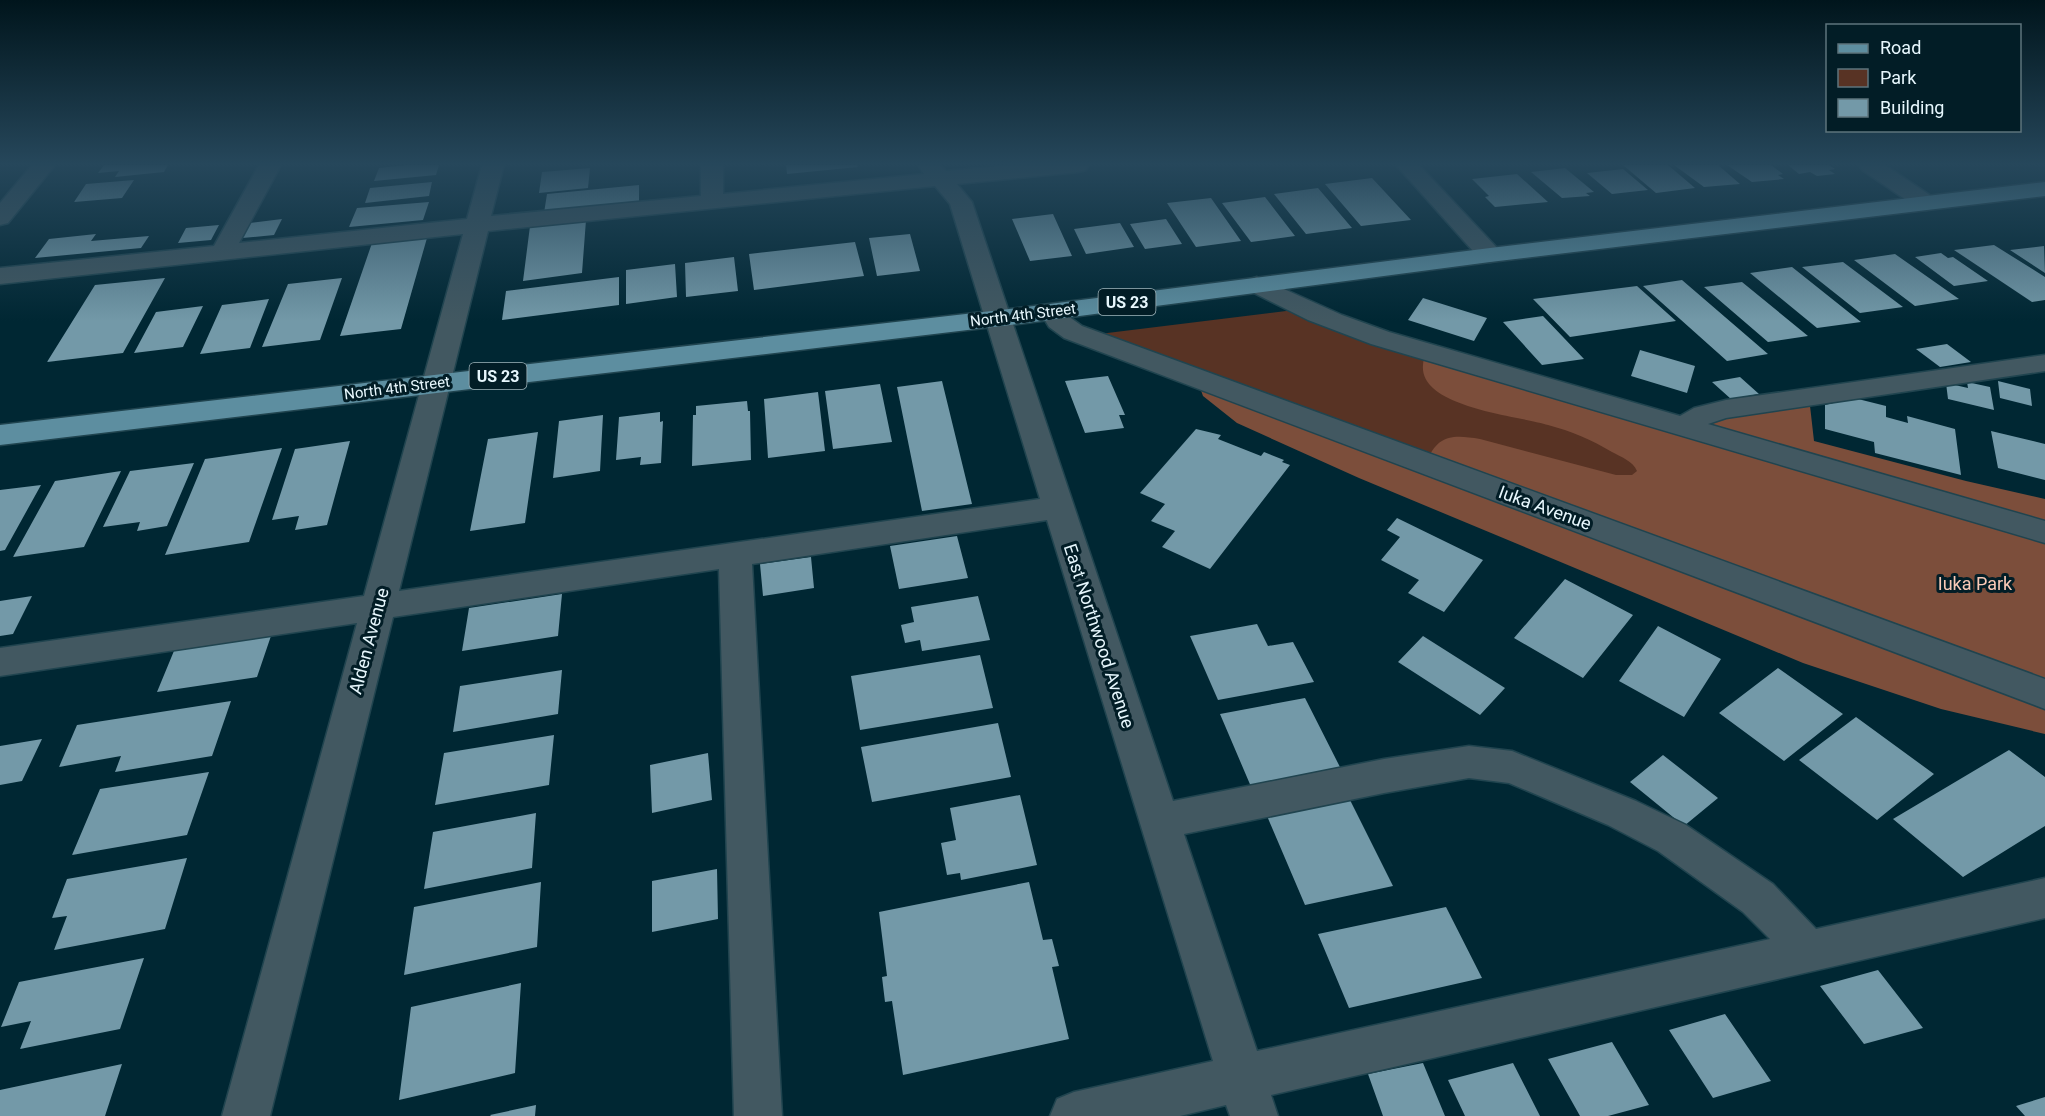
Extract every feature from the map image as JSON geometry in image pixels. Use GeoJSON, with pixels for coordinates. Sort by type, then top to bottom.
{"type":"FeatureCollection","features":[{"type":"Feature","properties":{"kind":"main road","name":"North 4th Street"},"geometry":{"type":"LineString","coordinates":[[0,435],[997,319],[1490,255],[1808,217]]}},
{"type":"Feature","properties":{"kind":"street"},"geometry":{"type":"LineString","coordinates":[[223,251],[242,217]]}},
{"type":"Feature","properties":{"kind":"street","name":"Alden Avenue"},"geometry":{"type":"LineString","coordinates":[[246,1116],[479,217]]}},
{"type":"Feature","properties":{"kind":"street"},"geometry":{"type":"LineString","coordinates":[[0,276],[555,217]]}},
{"type":"Feature","properties":{"kind":"street","name":"East Northwood Avenue"},"geometry":{"type":"LineString","coordinates":[[966,217],[1247,1097]]}},
{"type":"Feature","properties":{"kind":"street"},"geometry":{"type":"LineString","coordinates":[[1455,217],[1490,255]]}},
{"type":"Feature","properties":{"kind":"street"},"geometry":{"type":"LineString","coordinates":[[1257,285],[1302,309],[1342,326],[2045,532]]}},
{"type":"Feature","properties":{"kind":"street","name":"Iuka Avenue"},"geometry":{"type":"LineString","coordinates":[[1053,312],[1058,321],[1073,332],[2045,694]]}},
{"type":"Feature","properties":{"kind":"street"},"geometry":{"type":"LineString","coordinates":[[1687,427],[1701,415],[1726,409],[2045,363]]}},
{"type":"Feature","properties":{"kind":"street"},"geometry":{"type":"LineString","coordinates":[[0,662],[1058,507]]}},
{"type":"Feature","properties":{"kind":"street"},"geometry":{"type":"LineString","coordinates":[[735,554],[758,1116]]}},
{"type":"Feature","properties":{"kind":"street"},"geometry":{"type":"LineString","coordinates":[[1159,821],[1384,776],[1469,762],[1512,767],[1622,813],[1672,838],[1758,898],[1784,923],[1807,951]]}},
{"type":"Feature","properties":{"kind":"street"},"geometry":{"type":"LineString","coordinates":[[1074,1116],[1247,1097],[1807,951],[2045,898]]}},
{"type":"Feature","properties":{"kind":"green space","name":"Iuka Park"},"geometry":{"type":"Polygon","coordinates":[[[1302,309],[1687,427],[2045,685],[1083,336],[1302,309]]]}},
{"type":"Feature","properties":{"kind":"green space"},"geometry":{"type":"Polygon","coordinates":[[[1426,352],[1687,427],[1809,397],[1814,441],[2045,499],[2045,734],[1941,709],[1803,663],[1359,478],[1237,423],[1203,396],[1197,379],[1426,463],[1435,447],[1441,442],[1461,437],[1480,439],[1616,475],[1632,475],[1637,471],[1626,460],[1573,433],[1454,401],[1437,391],[1426,380],[1423,365],[1426,352]]]}},
{"type":"Feature","properties":{"kind":"building"},"geometry":{"type":"Polygon","coordinates":[[[353,217],[424,217],[423,220],[349,227],[353,217]]]}},
{"type":"Feature","properties":{"kind":"building"},"geometry":{"type":"Polygon","coordinates":[[[1054,217],[1072,256],[1030,261],[1012,219],[1054,217]]]}},
{"type":"Feature","properties":{"kind":"building"},"geometry":{"type":"Polygon","coordinates":[[[1176,217],[1224,217],[1241,241],[1196,247],[1176,217]]]}},
{"type":"Feature","properties":{"kind":"building"},"geometry":{"type":"Polygon","coordinates":[[[1232,217],[1280,217],[1295,236],[1251,242],[1232,217]]]}},
{"type":"Feature","properties":{"kind":"building"},"geometry":{"type":"Polygon","coordinates":[[[1292,217],[1343,217],[1352,228],[1306,234],[1292,217]]]}},
{"type":"Feature","properties":{"kind":"building"},"geometry":{"type":"Polygon","coordinates":[[[1353,217],[1408,217],[1411,220],[1361,226],[1353,217]]]}},
{"type":"Feature","properties":{"kind":"building"},"geometry":{"type":"Polygon","coordinates":[[[282,219],[274,235],[242,238],[250,223],[282,219]]]}},
{"type":"Feature","properties":{"kind":"building"},"geometry":{"type":"Polygon","coordinates":[[[1166,219],[1182,244],[1145,249],[1130,224],[1166,219]]]}},
{"type":"Feature","properties":{"kind":"building"},"geometry":{"type":"Polygon","coordinates":[[[586,220],[582,273],[523,281],[530,226],[586,220]]]}},
{"type":"Feature","properties":{"kind":"building"},"geometry":{"type":"Polygon","coordinates":[[[1120,223],[1134,247],[1086,254],[1074,229],[1120,223]]]}},
{"type":"Feature","properties":{"kind":"building"},"geometry":{"type":"Polygon","coordinates":[[[219,225],[211,240],[178,243],[186,228],[219,225]]]}},
{"type":"Feature","properties":{"kind":"building"},"geometry":{"type":"Polygon","coordinates":[[[96,234],[91,241],[149,236],[141,248],[35,258],[49,239],[96,234]]]}},
{"type":"Feature","properties":{"kind":"building"},"geometry":{"type":"Polygon","coordinates":[[[910,234],[920,271],[877,276],[869,238],[910,234]]]}},
{"type":"Feature","properties":{"kind":"building"},"geometry":{"type":"Polygon","coordinates":[[[427,238],[401,329],[340,336],[372,243],[427,238]]]}},
{"type":"Feature","properties":{"kind":"building"},"geometry":{"type":"Polygon","coordinates":[[[855,242],[864,276],[754,290],[749,254],[855,242]]]}},
{"type":"Feature","properties":{"kind":"building"},"geometry":{"type":"Polygon","coordinates":[[[1994,245],[2045,277],[2045,300],[2032,302],[1954,250],[1994,245]]]}},
{"type":"Feature","properties":{"kind":"building"},"geometry":{"type":"Polygon","coordinates":[[[2044,246],[2045,273],[2010,250],[2044,246]]]}},
{"type":"Feature","properties":{"kind":"building"},"geometry":{"type":"Polygon","coordinates":[[[1941,253],[1948,258],[1953,257],[1988,281],[1954,286],[1915,257],[1941,253]]]}},
{"type":"Feature","properties":{"kind":"building"},"geometry":{"type":"Polygon","coordinates":[[[1895,254],[1959,299],[1915,306],[1854,260],[1895,254]]]}},
{"type":"Feature","properties":{"kind":"building"},"geometry":{"type":"Polygon","coordinates":[[[734,257],[738,291],[686,297],[685,263],[734,257]]]}},
{"type":"Feature","properties":{"kind":"building"},"geometry":{"type":"Polygon","coordinates":[[[1843,262],[1903,307],[1860,313],[1802,267],[1843,262]]]}},
{"type":"Feature","properties":{"kind":"building"},"geometry":{"type":"Polygon","coordinates":[[[675,264],[677,297],[626,304],[626,270],[675,264]]]}},
{"type":"Feature","properties":{"kind":"building"},"geometry":{"type":"Polygon","coordinates":[[[1792,267],[1861,322],[1817,328],[1750,273],[1792,267]]]}},
{"type":"Feature","properties":{"kind":"building"},"geometry":{"type":"Polygon","coordinates":[[[619,277],[619,305],[502,320],[506,291],[619,277]]]}},
{"type":"Feature","properties":{"kind":"building"},"geometry":{"type":"Polygon","coordinates":[[[165,278],[123,353],[47,362],[95,285],[165,278]]]}},
{"type":"Feature","properties":{"kind":"building"},"geometry":{"type":"Polygon","coordinates":[[[342,278],[320,340],[262,347],[288,284],[342,278]]]}},
{"type":"Feature","properties":{"kind":"building"},"geometry":{"type":"Polygon","coordinates":[[[1682,280],[1768,354],[1727,361],[1643,286],[1682,280]]]}},
{"type":"Feature","properties":{"kind":"building"},"geometry":{"type":"Polygon","coordinates":[[[1742,282],[1808,336],[1768,342],[1704,287],[1742,282]]]}},
{"type":"Feature","properties":{"kind":"building"},"geometry":{"type":"Polygon","coordinates":[[[1637,286],[1676,321],[1570,337],[1533,299],[1637,286]]]}},
{"type":"Feature","properties":{"kind":"building"},"geometry":{"type":"Polygon","coordinates":[[[1423,298],[1487,318],[1474,341],[1408,320],[1423,298]]]}},
{"type":"Feature","properties":{"kind":"building"},"geometry":{"type":"Polygon","coordinates":[[[269,299],[250,348],[200,354],[222,305],[269,299]]]}},
{"type":"Feature","properties":{"kind":"building"},"geometry":{"type":"Polygon","coordinates":[[[203,306],[183,347],[134,353],[156,312],[203,306]]]}},
{"type":"Feature","properties":{"kind":"building"},"geometry":{"type":"Polygon","coordinates":[[[1543,316],[1584,359],[1542,365],[1503,322],[1543,316]]]}},
{"type":"Feature","properties":{"kind":"building"},"geometry":{"type":"Polygon","coordinates":[[[1947,344],[1971,362],[1940,367],[1916,349],[1947,344]]]}},
{"type":"Feature","properties":{"kind":"building"},"geometry":{"type":"Polygon","coordinates":[[[1640,350],[1695,366],[1687,393],[1631,376],[1640,350]]]}},
{"type":"Feature","properties":{"kind":"building"},"geometry":{"type":"Polygon","coordinates":[[[1108,376],[1125,415],[1119,415],[1124,428],[1085,433],[1065,381],[1108,376]]]}},
{"type":"Feature","properties":{"kind":"building"},"geometry":{"type":"Polygon","coordinates":[[[1740,377],[1759,394],[1731,399],[1712,382],[1740,377]]]}},
{"type":"Feature","properties":{"kind":"building"},"geometry":{"type":"Polygon","coordinates":[[[942,381],[972,504],[922,511],[897,387],[942,381]]]}},
{"type":"Feature","properties":{"kind":"building"},"geometry":{"type":"Polygon","coordinates":[[[1998,381],[2030,389],[2032,406],[2000,398],[1998,381]]]}},
{"type":"Feature","properties":{"kind":"building"},"geometry":{"type":"Polygon","coordinates":[[[1967,382],[1990,387],[1994,410],[1948,399],[1946,383],[1968,388],[1967,382]]]}},
{"type":"Feature","properties":{"kind":"building"},"geometry":{"type":"Polygon","coordinates":[[[880,384],[892,442],[833,449],[825,391],[880,384]]]}},
{"type":"Feature","properties":{"kind":"building"},"geometry":{"type":"Polygon","coordinates":[[[818,392],[825,451],[768,458],[764,399],[818,392]]]}},
{"type":"Feature","properties":{"kind":"building"},"geometry":{"type":"Polygon","coordinates":[[[1854,398],[1886,406],[1886,417],[1908,423],[1907,416],[1955,429],[1961,475],[1875,453],[1874,442],[1825,429],[1825,405],[1854,398]]]}},
{"type":"Feature","properties":{"kind":"building"},"geometry":{"type":"Polygon","coordinates":[[[747,401],[748,411],[750,411],[751,460],[692,466],[693,415],[696,415],[696,406],[747,401]]]}},
{"type":"Feature","properties":{"kind":"building"},"geometry":{"type":"Polygon","coordinates":[[[660,412],[660,422],[663,421],[661,463],[640,465],[641,457],[616,460],[619,417],[660,412]]]}},
{"type":"Feature","properties":{"kind":"building"},"geometry":{"type":"Polygon","coordinates":[[[603,415],[600,471],[553,478],[559,421],[603,415]]]}},
{"type":"Feature","properties":{"kind":"building"},"geometry":{"type":"Polygon","coordinates":[[[1196,429],[1221,435],[1218,439],[1261,456],[1264,452],[1290,465],[1210,569],[1162,547],[1175,531],[1151,521],[1165,504],[1140,493],[1196,429]]]}},
{"type":"Feature","properties":{"kind":"building"},"geometry":{"type":"Polygon","coordinates":[[[1991,431],[2045,444],[2045,480],[1998,468],[1991,431]]]}},
{"type":"Feature","properties":{"kind":"building"},"geometry":{"type":"Polygon","coordinates":[[[538,432],[525,523],[470,531],[488,439],[538,432]]]}},
{"type":"Feature","properties":{"kind":"building"},"geometry":{"type":"Polygon","coordinates":[[[350,441],[327,525],[295,530],[299,516],[272,520],[295,449],[350,441]]]}},
{"type":"Feature","properties":{"kind":"building"},"geometry":{"type":"Polygon","coordinates":[[[282,448],[249,542],[165,555],[205,459],[282,448]]]}},
{"type":"Feature","properties":{"kind":"building"},"geometry":{"type":"Polygon","coordinates":[[[194,463],[167,526],[137,531],[140,522],[103,527],[130,471],[194,463]]]}},
{"type":"Feature","properties":{"kind":"building"},"geometry":{"type":"Polygon","coordinates":[[[121,471],[84,547],[13,557],[55,481],[121,471]]]}},
{"type":"Feature","properties":{"kind":"building"},"geometry":{"type":"Polygon","coordinates":[[[41,485],[5,550],[0,551],[0,490],[41,485]]]}},
{"type":"Feature","properties":{"kind":"building"},"geometry":{"type":"Polygon","coordinates":[[[1397,518],[1483,560],[1444,612],[1408,593],[1419,580],[1381,560],[1400,537],[1387,530],[1397,518]]]}},
{"type":"Feature","properties":{"kind":"building"},"geometry":{"type":"Polygon","coordinates":[[[957,536],[968,578],[899,589],[890,546],[957,536]]]}},
{"type":"Feature","properties":{"kind":"building"},"geometry":{"type":"Polygon","coordinates":[[[811,557],[814,588],[763,596],[760,564],[811,557]]]}},
{"type":"Feature","properties":{"kind":"building"},"geometry":{"type":"Polygon","coordinates":[[[1565,579],[1633,615],[1583,678],[1514,638],[1565,579]]]}},
{"type":"Feature","properties":{"kind":"building"},"geometry":{"type":"Polygon","coordinates":[[[562,594],[558,636],[462,651],[469,608],[562,594]]]}},
{"type":"Feature","properties":{"kind":"building"},"geometry":{"type":"Polygon","coordinates":[[[32,596],[13,634],[0,636],[0,601],[32,596]]]}},
{"type":"Feature","properties":{"kind":"building"},"geometry":{"type":"Polygon","coordinates":[[[978,596],[990,640],[922,651],[920,640],[905,643],[901,625],[914,622],[911,607],[978,596]]]}},
{"type":"Feature","properties":{"kind":"building"},"geometry":{"type":"Polygon","coordinates":[[[1257,624],[1268,646],[1293,642],[1314,682],[1218,700],[1190,636],[1257,624]]]}},
{"type":"Feature","properties":{"kind":"building"},"geometry":{"type":"Polygon","coordinates":[[[1658,626],[1721,659],[1684,717],[1619,681],[1658,626]]]}},
{"type":"Feature","properties":{"kind":"building"},"geometry":{"type":"Polygon","coordinates":[[[272,633],[257,677],[157,692],[176,646],[272,633]]]}},
{"type":"Feature","properties":{"kind":"building"},"geometry":{"type":"Polygon","coordinates":[[[1423,636],[1505,688],[1480,715],[1398,662],[1423,636]]]}},
{"type":"Feature","properties":{"kind":"building"},"geometry":{"type":"Polygon","coordinates":[[[980,655],[993,708],[860,730],[851,676],[980,655]]]}},
{"type":"Feature","properties":{"kind":"building"},"geometry":{"type":"Polygon","coordinates":[[[1778,668],[1843,714],[1784,761],[1719,713],[1778,668]]]}},
{"type":"Feature","properties":{"kind":"building"},"geometry":{"type":"Polygon","coordinates":[[[562,670],[558,714],[453,732],[460,686],[562,670]]]}},
{"type":"Feature","properties":{"kind":"building"},"geometry":{"type":"Polygon","coordinates":[[[1305,698],[1342,771],[1252,789],[1220,714],[1305,698]]]}},
{"type":"Feature","properties":{"kind":"building"},"geometry":{"type":"Polygon","coordinates":[[[231,701],[212,756],[115,772],[121,756],[59,767],[77,725],[231,701]]]}},
{"type":"Feature","properties":{"kind":"building"},"geometry":{"type":"Polygon","coordinates":[[[1856,717],[1934,774],[1877,820],[1799,760],[1856,717]]]}},
{"type":"Feature","properties":{"kind":"building"},"geometry":{"type":"Polygon","coordinates":[[[998,723],[1011,777],[872,802],[861,747],[998,723]]]}},
{"type":"Feature","properties":{"kind":"building"},"geometry":{"type":"Polygon","coordinates":[[[554,735],[549,785],[435,805],[444,753],[554,735]]]}},
{"type":"Feature","properties":{"kind":"building"},"geometry":{"type":"Polygon","coordinates":[[[42,739],[22,781],[0,785],[0,746],[42,739]]]}},
{"type":"Feature","properties":{"kind":"building"},"geometry":{"type":"Polygon","coordinates":[[[2009,750],[2045,777],[2045,826],[1963,877],[1893,819],[2009,750]]]}},
{"type":"Feature","properties":{"kind":"building"},"geometry":{"type":"Polygon","coordinates":[[[708,753],[712,800],[652,813],[650,765],[708,753]]]}},
{"type":"Feature","properties":{"kind":"building"},"geometry":{"type":"Polygon","coordinates":[[[1663,755],[1718,798],[1684,826],[1630,782],[1663,755]]]}},
{"type":"Feature","properties":{"kind":"building"},"geometry":{"type":"Polygon","coordinates":[[[209,772],[187,835],[72,855],[100,789],[209,772]]]}},
{"type":"Feature","properties":{"kind":"building"},"geometry":{"type":"Polygon","coordinates":[[[1020,795],[1037,865],[961,880],[960,873],[947,875],[941,843],[956,840],[950,808],[1020,795]]]}},
{"type":"Feature","properties":{"kind":"building"},"geometry":{"type":"Polygon","coordinates":[[[1350,800],[1393,886],[1305,905],[1267,816],[1350,800]]]}},
{"type":"Feature","properties":{"kind":"building"},"geometry":{"type":"Polygon","coordinates":[[[536,813],[532,868],[424,889],[433,832],[536,813]]]}},
{"type":"Feature","properties":{"kind":"building"},"geometry":{"type":"Polygon","coordinates":[[[187,858],[165,929],[54,950],[67,916],[52,918],[67,879],[187,858]]]}},
{"type":"Feature","properties":{"kind":"building"},"geometry":{"type":"Polygon","coordinates":[[[717,869],[718,919],[652,932],[652,881],[717,869]]]}},
{"type":"Feature","properties":{"kind":"building"},"geometry":{"type":"Polygon","coordinates":[[[541,882],[537,947],[404,975],[414,907],[541,882]]]}},
{"type":"Feature","properties":{"kind":"building"},"geometry":{"type":"Polygon","coordinates":[[[1029,882],[1043,940],[1052,939],[1059,966],[1052,967],[1069,1039],[903,1075],[892,1001],[885,1002],[882,977],[887,976],[879,912],[1029,882]]]}},
{"type":"Feature","properties":{"kind":"building"},"geometry":{"type":"Polygon","coordinates":[[[1446,907],[1482,978],[1349,1008],[1318,934],[1446,907]]]}},
{"type":"Feature","properties":{"kind":"building"},"geometry":{"type":"Polygon","coordinates":[[[144,958],[120,1029],[20,1049],[31,1021],[1,1027],[19,982],[144,958]]]}},
{"type":"Feature","properties":{"kind":"building"},"geometry":{"type":"Polygon","coordinates":[[[1878,970],[1923,1028],[1864,1044],[1820,986],[1878,970]]]}},
{"type":"Feature","properties":{"kind":"building"},"geometry":{"type":"Polygon","coordinates":[[[521,983],[515,1073],[399,1100],[411,1007],[521,983]]]}},
{"type":"Feature","properties":{"kind":"building"},"geometry":{"type":"Polygon","coordinates":[[[1725,1014],[1771,1081],[1713,1098],[1669,1030],[1725,1014]]]}},
{"type":"Feature","properties":{"kind":"building"},"geometry":{"type":"Polygon","coordinates":[[[1612,1042],[1649,1105],[1608,1116],[1580,1116],[1548,1059],[1612,1042]]]}},
{"type":"Feature","properties":{"kind":"building"},"geometry":{"type":"Polygon","coordinates":[[[1423,1063],[1445,1116],[1383,1116],[1368,1074],[1423,1063]]]}},
{"type":"Feature","properties":{"kind":"building"},"geometry":{"type":"Polygon","coordinates":[[[1513,1063],[1540,1116],[1465,1116],[1448,1080],[1513,1063]]]}},
{"type":"Feature","properties":{"kind":"building"},"geometry":{"type":"Polygon","coordinates":[[[122,1064],[105,1116],[0,1116],[0,1090],[122,1064]]]}},
{"type":"Feature","properties":{"kind":"building"},"geometry":{"type":"Polygon","coordinates":[[[2045,1097],[2045,1116],[2025,1116],[2016,1106],[2045,1097]]]}},
{"type":"Feature","properties":{"kind":"building"},"geometry":{"type":"Polygon","coordinates":[[[536,1105],[535,1116],[490,1115],[536,1105]]]}}]}
